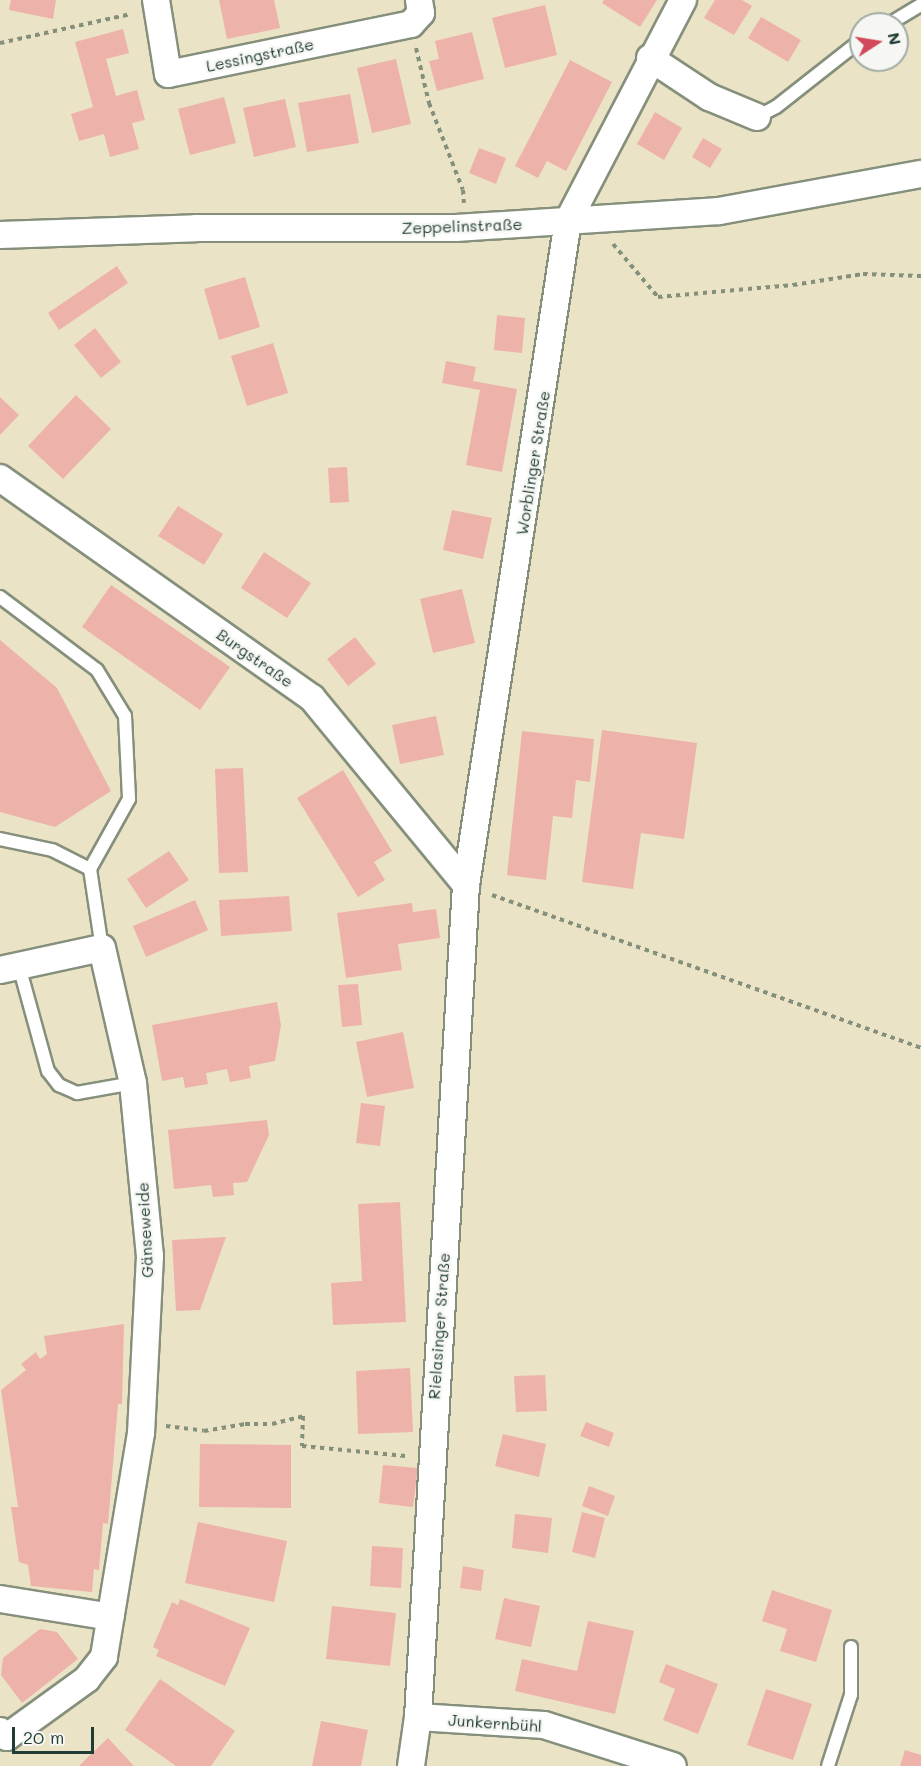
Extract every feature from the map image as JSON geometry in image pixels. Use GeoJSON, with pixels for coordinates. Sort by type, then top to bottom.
{"type":"FeatureCollection","features":[{"type":"Feature","properties":{"kind":"street","name":"Worblinger Straße"},"geometry":{"type":"LineString","coordinates":[[466,885],[568,221],[650,58],[683,0]]}},
{"type":"Feature","properties":{"kind":"street","name":"Lessingstraße"},"geometry":{"type":"LineString","coordinates":[[156,4],[168,74],[417,12]]}},
{"type":"Feature","properties":{"kind":"street"},"geometry":{"type":"LineString","coordinates":[[650,58],[709,97],[757,117]]}},
{"type":"Feature","properties":{"kind":"street","name":"Zeppelinstraße"},"geometry":{"type":"LineString","coordinates":[[0,235],[196,228],[456,228],[719,211],[921,174]]}},
{"type":"Feature","properties":{"kind":"street","name":"Burgstraße"},"geometry":{"type":"LineString","coordinates":[[1,480],[312,698],[466,885]]}},
{"type":"Feature","properties":{"kind":"street","name":"Rielasinger Straße"},"geometry":{"type":"LineString","coordinates":[[411,1766],[418,1717],[431,1459],[466,885]]}},
{"type":"Feature","properties":{"kind":"street"},"geometry":{"type":"LineString","coordinates":[[9,968],[102,948]]}},
{"type":"Feature","properties":{"kind":"street","name":"Gänseweide"},"geometry":{"type":"LineString","coordinates":[[0,1731],[7,1737],[87,1679],[104,1658],[141,1423],[150,1256],[133,1083],[102,948]]}},
{"type":"Feature","properties":{"kind":"street"},"geometry":{"type":"LineString","coordinates":[[0,1599],[111,1617]]}},
{"type":"Feature","properties":{"kind":"street","name":"Junkernbühl"},"geometry":{"type":"LineString","coordinates":[[418,1717],[544,1725],[673,1766]]}},
{"type":"Feature","properties":{"kind":"lane"},"geometry":{"type":"LineString","coordinates":[[757,117],[776,107],[849,49]]}},
{"type":"Feature","properties":{"kind":"lane"},"geometry":{"type":"LineString","coordinates":[[0,597],[97,670],[125,716],[129,799],[90,869],[102,948]]}},
{"type":"Feature","properties":{"kind":"lane"},"geometry":{"type":"LineString","coordinates":[[0,839],[52,850],[90,869]]}},
{"type":"Feature","properties":{"kind":"lane"},"geometry":{"type":"LineString","coordinates":[[9,968],[48,1071],[59,1085],[77,1093],[133,1083]]}},
{"type":"Feature","properties":{"kind":"lane"},"geometry":{"type":"LineString","coordinates":[[828,1766],[851,1695],[851,1647]]}},
{"type":"Feature","properties":{"kind":"path"},"geometry":{"type":"LineString","coordinates":[[0,43],[156,4]]}},
{"type":"Feature","properties":{"kind":"path"},"geometry":{"type":"LineString","coordinates":[[417,12],[429,103],[463,190]]}},
{"type":"Feature","properties":{"kind":"path"},"geometry":{"type":"LineString","coordinates":[[611,241],[658,297],[793,285],[863,274],[921,276]]}},
{"type":"Feature","properties":{"kind":"path"},"geometry":{"type":"LineString","coordinates":[[466,885],[921,1048]]}},
{"type":"Feature","properties":{"kind":"path"},"geometry":{"type":"LineString","coordinates":[[141,1423],[204,1431],[245,1424],[272,1424],[303,1416],[302,1446],[431,1459]]}},
{"type":"Feature","properties":{"kind":"building"},"geometry":{"type":"Polygon","coordinates":[[[11,0],[56,0],[53,19],[9,10],[11,0]]]}},
{"type":"Feature","properties":{"kind":"building"},"geometry":{"type":"Polygon","coordinates":[[[219,0],[274,0],[280,28],[227,39],[219,0]]]}},
{"type":"Feature","properties":{"kind":"building"},"geometry":{"type":"Polygon","coordinates":[[[604,0],[657,0],[640,27],[602,3],[604,0]]]}},
{"type":"Feature","properties":{"kind":"building"},"geometry":{"type":"Polygon","coordinates":[[[715,0],[742,0],[752,6],[734,35],[704,18],[715,0]]]}},
{"type":"Feature","properties":{"kind":"building"},"geometry":{"type":"Polygon","coordinates":[[[545,5],[557,55],[505,68],[492,18],[545,5]]]}},
{"type":"Feature","properties":{"kind":"building"},"geometry":{"type":"Polygon","coordinates":[[[761,17],[801,40],[788,62],[748,38],[761,17]]]}},
{"type":"Feature","properties":{"kind":"building"},"geometry":{"type":"Polygon","coordinates":[[[123,29],[129,53],[106,59],[116,96],[137,90],[145,120],[132,123],[139,149],[110,157],[104,134],[79,141],[71,114],[93,107],[75,42],[123,29]]]}},
{"type":"Feature","properties":{"kind":"building"},"geometry":{"type":"Polygon","coordinates":[[[472,32],[484,79],[437,91],[429,61],[439,59],[435,41],[472,32]]]}},
{"type":"Feature","properties":{"kind":"building"},"geometry":{"type":"Polygon","coordinates":[[[396,59],[411,124],[372,133],[357,68],[396,59]]]}},
{"type":"Feature","properties":{"kind":"building"},"geometry":{"type":"Polygon","coordinates":[[[570,60],[612,82],[566,171],[547,161],[538,178],[515,166],[570,60]]]}},
{"type":"Feature","properties":{"kind":"building"},"geometry":{"type":"Polygon","coordinates":[[[350,94],[359,143],[307,152],[298,103],[350,94]]]}},
{"type":"Feature","properties":{"kind":"building"},"geometry":{"type":"Polygon","coordinates":[[[224,97],[236,143],[190,155],[178,109],[224,97]]]}},
{"type":"Feature","properties":{"kind":"building"},"geometry":{"type":"Polygon","coordinates":[[[285,99],[296,147],[254,157],[243,108],[285,99]]]}},
{"type":"Feature","properties":{"kind":"building"},"geometry":{"type":"Polygon","coordinates":[[[655,112],[682,128],[664,160],[637,144],[655,112]]]}},
{"type":"Feature","properties":{"kind":"building"},"geometry":{"type":"Polygon","coordinates":[[[703,138],[722,149],[710,168],[692,157],[703,138]]]}},
{"type":"Feature","properties":{"kind":"building"},"geometry":{"type":"Polygon","coordinates":[[[479,148],[506,158],[496,184],[469,173],[479,148]]]}},
{"type":"Feature","properties":{"kind":"building"},"geometry":{"type":"Polygon","coordinates":[[[117,266],[128,283],[59,330],[48,313],[117,266]]]}},
{"type":"Feature","properties":{"kind":"building"},"geometry":{"type":"Polygon","coordinates":[[[245,277],[260,327],[219,340],[204,289],[245,277]]]}},
{"type":"Feature","properties":{"kind":"building"},"geometry":{"type":"Polygon","coordinates":[[[497,315],[525,318],[522,353],[494,350],[497,315]]]}},
{"type":"Feature","properties":{"kind":"building"},"geometry":{"type":"Polygon","coordinates":[[[95,328],[121,362],[101,378],[74,345],[95,328]]]}},
{"type":"Feature","properties":{"kind":"building"},"geometry":{"type":"Polygon","coordinates":[[[273,343],[288,393],[247,406],[231,356],[273,343]]]}},
{"type":"Feature","properties":{"kind":"building"},"geometry":{"type":"Polygon","coordinates":[[[446,361],[476,367],[473,381],[517,389],[502,472],[466,465],[480,390],[442,383],[446,361]]]}},
{"type":"Feature","properties":{"kind":"building"},"geometry":{"type":"Polygon","coordinates":[[[76,395],[111,429],[63,479],[28,446],[76,395]]]}},
{"type":"Feature","properties":{"kind":"building"},"geometry":{"type":"Polygon","coordinates":[[[0,397],[19,415],[0,435],[0,397]]]}},
{"type":"Feature","properties":{"kind":"building"},"geometry":{"type":"Polygon","coordinates":[[[347,467],[349,502],[330,503],[328,468],[347,467]]]}},
{"type":"Feature","properties":{"kind":"building"},"geometry":{"type":"Polygon","coordinates":[[[178,506],[223,534],[204,565],[158,536],[178,506]]]}},
{"type":"Feature","properties":{"kind":"building"},"geometry":{"type":"Polygon","coordinates":[[[452,510],[492,518],[483,559],[443,550],[452,510]]]}},
{"type":"Feature","properties":{"kind":"building"},"geometry":{"type":"Polygon","coordinates":[[[264,552],[311,583],[287,618],[241,588],[264,552]]]}},
{"type":"Feature","properties":{"kind":"building"},"geometry":{"type":"Polygon","coordinates":[[[111,585],[230,667],[200,710],[82,627],[111,585]]]}},
{"type":"Feature","properties":{"kind":"building"},"geometry":{"type":"Polygon","coordinates":[[[462,589],[475,643],[433,653],[420,599],[462,589]]]}},
{"type":"Feature","properties":{"kind":"building"},"geometry":{"type":"Polygon","coordinates":[[[355,637],[376,664],[348,686],[327,659],[355,637]]]}},
{"type":"Feature","properties":{"kind":"building"},"geometry":{"type":"Polygon","coordinates":[[[0,640],[57,688],[111,791],[55,827],[0,812],[0,640]]]}},
{"type":"Feature","properties":{"kind":"building"},"geometry":{"type":"Polygon","coordinates":[[[436,716],[444,755],[400,764],[392,725],[436,716]]]}},
{"type":"Feature","properties":{"kind":"building"},"geometry":{"type":"Polygon","coordinates":[[[602,730],[697,743],[684,839],[641,833],[633,889],[582,882],[602,730]]]}},
{"type":"Feature","properties":{"kind":"building"},"geometry":{"type":"Polygon","coordinates":[[[522,731],[594,739],[590,782],[576,780],[572,818],[553,816],[546,880],[507,875],[522,731]]]}},
{"type":"Feature","properties":{"kind":"building"},"geometry":{"type":"Polygon","coordinates":[[[243,768],[248,872],[219,873],[215,769],[243,768]]]}},
{"type":"Feature","properties":{"kind":"building"},"geometry":{"type":"Polygon","coordinates":[[[343,770],[392,851],[374,862],[385,880],[358,897],[297,798],[343,770]]]}},
{"type":"Feature","properties":{"kind":"building"},"geometry":{"type":"Polygon","coordinates":[[[169,851],[189,880],[146,908],[127,879],[169,851]]]}},
{"type":"Feature","properties":{"kind":"building"},"geometry":{"type":"Polygon","coordinates":[[[289,896],[292,931],[221,936],[219,900],[289,896]]]}},
{"type":"Feature","properties":{"kind":"building"},"geometry":{"type":"Polygon","coordinates":[[[195,900],[208,930],[146,957],[133,926],[195,900]]]}},
{"type":"Feature","properties":{"kind":"building"},"geometry":{"type":"Polygon","coordinates":[[[412,903],[413,912],[436,909],[440,938],[398,944],[402,970],[346,978],[337,913],[412,903]]]}},
{"type":"Feature","properties":{"kind":"building"},"geometry":{"type":"Polygon","coordinates":[[[358,984],[362,1025],[342,1027],[338,985],[358,984]]]}},
{"type":"Feature","properties":{"kind":"building"},"geometry":{"type":"Polygon","coordinates":[[[277,1002],[281,1025],[275,1061],[249,1066],[251,1078],[230,1082],[227,1069],[206,1073],[208,1084],[185,1088],[183,1077],[162,1081],[152,1025],[277,1002]]]}},
{"type":"Feature","properties":{"kind":"building"},"geometry":{"type":"Polygon","coordinates":[[[403,1032],[414,1088],[367,1097],[356,1042],[403,1032]]]}},
{"type":"Feature","properties":{"kind":"building"},"geometry":{"type":"Polygon","coordinates":[[[361,1103],[385,1106],[380,1146],[356,1143],[361,1103]]]}},
{"type":"Feature","properties":{"kind":"building"},"geometry":{"type":"Polygon","coordinates":[[[267,1120],[269,1135],[247,1182],[233,1183],[234,1195],[213,1197],[211,1185],[174,1189],[168,1130],[267,1120]]]}},
{"type":"Feature","properties":{"kind":"building"},"geometry":{"type":"Polygon","coordinates":[[[400,1202],[406,1322],[333,1325],[331,1283],[362,1281],[358,1204],[400,1202]]]}},
{"type":"Feature","properties":{"kind":"building"},"geometry":{"type":"Polygon","coordinates":[[[226,1237],[200,1310],[176,1311],[172,1240],[226,1237]]]}},
{"type":"Feature","properties":{"kind":"building"},"geometry":{"type":"Polygon","coordinates":[[[124,1324],[122,1404],[118,1404],[108,1524],[103,1523],[99,1570],[94,1569],[92,1592],[31,1586],[28,1565],[19,1562],[11,1507],[18,1507],[1,1390],[26,1370],[21,1364],[36,1352],[40,1359],[47,1354],[44,1336],[124,1324]]]}},
{"type":"Feature","properties":{"kind":"building"},"geometry":{"type":"Polygon","coordinates":[[[410,1368],[413,1432],[358,1434],[356,1371],[410,1368]]]}},
{"type":"Feature","properties":{"kind":"building"},"geometry":{"type":"Polygon","coordinates":[[[545,1375],[547,1411],[516,1412],[514,1376],[545,1375]]]}},
{"type":"Feature","properties":{"kind":"building"},"geometry":{"type":"Polygon","coordinates":[[[586,1422],[614,1433],[609,1447],[580,1436],[586,1422]]]}},
{"type":"Feature","properties":{"kind":"building"},"geometry":{"type":"Polygon","coordinates":[[[503,1434],[546,1444],[539,1477],[495,1466],[503,1434]]]}},
{"type":"Feature","properties":{"kind":"building"},"geometry":{"type":"Polygon","coordinates":[[[200,1444],[291,1445],[291,1508],[199,1507],[200,1444]]]}},
{"type":"Feature","properties":{"kind":"building"},"geometry":{"type":"Polygon","coordinates":[[[383,1465],[418,1468],[413,1507],[379,1503],[383,1465]]]}},
{"type":"Feature","properties":{"kind":"building"},"geometry":{"type":"Polygon","coordinates":[[[589,1486],[615,1496],[608,1516],[582,1506],[589,1486]]]}},
{"type":"Feature","properties":{"kind":"building"},"geometry":{"type":"Polygon","coordinates":[[[582,1512],[605,1518],[595,1558],[572,1552],[582,1512]]]}},
{"type":"Feature","properties":{"kind":"building"},"geometry":{"type":"Polygon","coordinates":[[[515,1514],[552,1518],[548,1553],[512,1548],[515,1514]]]}},
{"type":"Feature","properties":{"kind":"building"},"geometry":{"type":"Polygon","coordinates":[[[198,1522],[287,1541],[274,1602],[185,1583],[198,1522]]]}},
{"type":"Feature","properties":{"kind":"building"},"geometry":{"type":"Polygon","coordinates":[[[372,1546],[403,1548],[401,1588],[370,1586],[372,1546]]]}},
{"type":"Feature","properties":{"kind":"building"},"geometry":{"type":"Polygon","coordinates":[[[463,1566],[484,1570],[481,1591],[460,1588],[463,1566]]]}},
{"type":"Feature","properties":{"kind":"building"},"geometry":{"type":"Polygon","coordinates":[[[772,1590],[832,1610],[816,1662],[780,1651],[787,1629],[762,1621],[772,1590]]]}},
{"type":"Feature","properties":{"kind":"building"},"geometry":{"type":"Polygon","coordinates":[[[504,1598],[540,1606],[531,1647],[495,1639],[504,1598]]]}},
{"type":"Feature","properties":{"kind":"building"},"geometry":{"type":"Polygon","coordinates":[[[180,1599],[250,1628],[225,1686],[156,1656],[159,1650],[153,1647],[172,1602],[178,1605],[180,1599]]]}},
{"type":"Feature","properties":{"kind":"building"},"geometry":{"type":"Polygon","coordinates":[[[332,1606],[396,1613],[390,1666],[326,1659],[332,1606]]]}},
{"type":"Feature","properties":{"kind":"building"},"geometry":{"type":"Polygon","coordinates":[[[588,1621],[634,1631],[615,1714],[515,1691],[522,1659],[577,1671],[588,1621]]]}},
{"type":"Feature","properties":{"kind":"building"},"geometry":{"type":"Polygon","coordinates":[[[40,1629],[57,1632],[78,1659],[22,1703],[1,1675],[3,1658],[40,1629]]]}},
{"type":"Feature","properties":{"kind":"building"},"geometry":{"type":"Polygon","coordinates":[[[666,1664],[718,1684],[698,1734],[663,1720],[675,1689],[659,1682],[666,1664]]]}},
{"type":"Feature","properties":{"kind":"building"},"geometry":{"type":"Polygon","coordinates":[[[160,1679],[235,1731],[211,1766],[176,1766],[125,1730],[160,1679]]]}},
{"type":"Feature","properties":{"kind":"building"},"geometry":{"type":"Polygon","coordinates":[[[766,1689],[812,1704],[793,1760],[747,1745],[766,1689]]]}},
{"type":"Feature","properties":{"kind":"building"},"geometry":{"type":"Polygon","coordinates":[[[321,1721],[368,1730],[361,1766],[312,1766],[321,1721]]]}},
{"type":"Feature","properties":{"kind":"building"},"geometry":{"type":"Polygon","coordinates":[[[108,1738],[134,1766],[79,1766],[85,1760],[108,1738]]]}},
{"type":"Feature","properties":{"kind":"building"},"geometry":{"type":"Polygon","coordinates":[[[905,1750],[921,1755],[921,1766],[900,1766],[905,1750]]]}}]}
